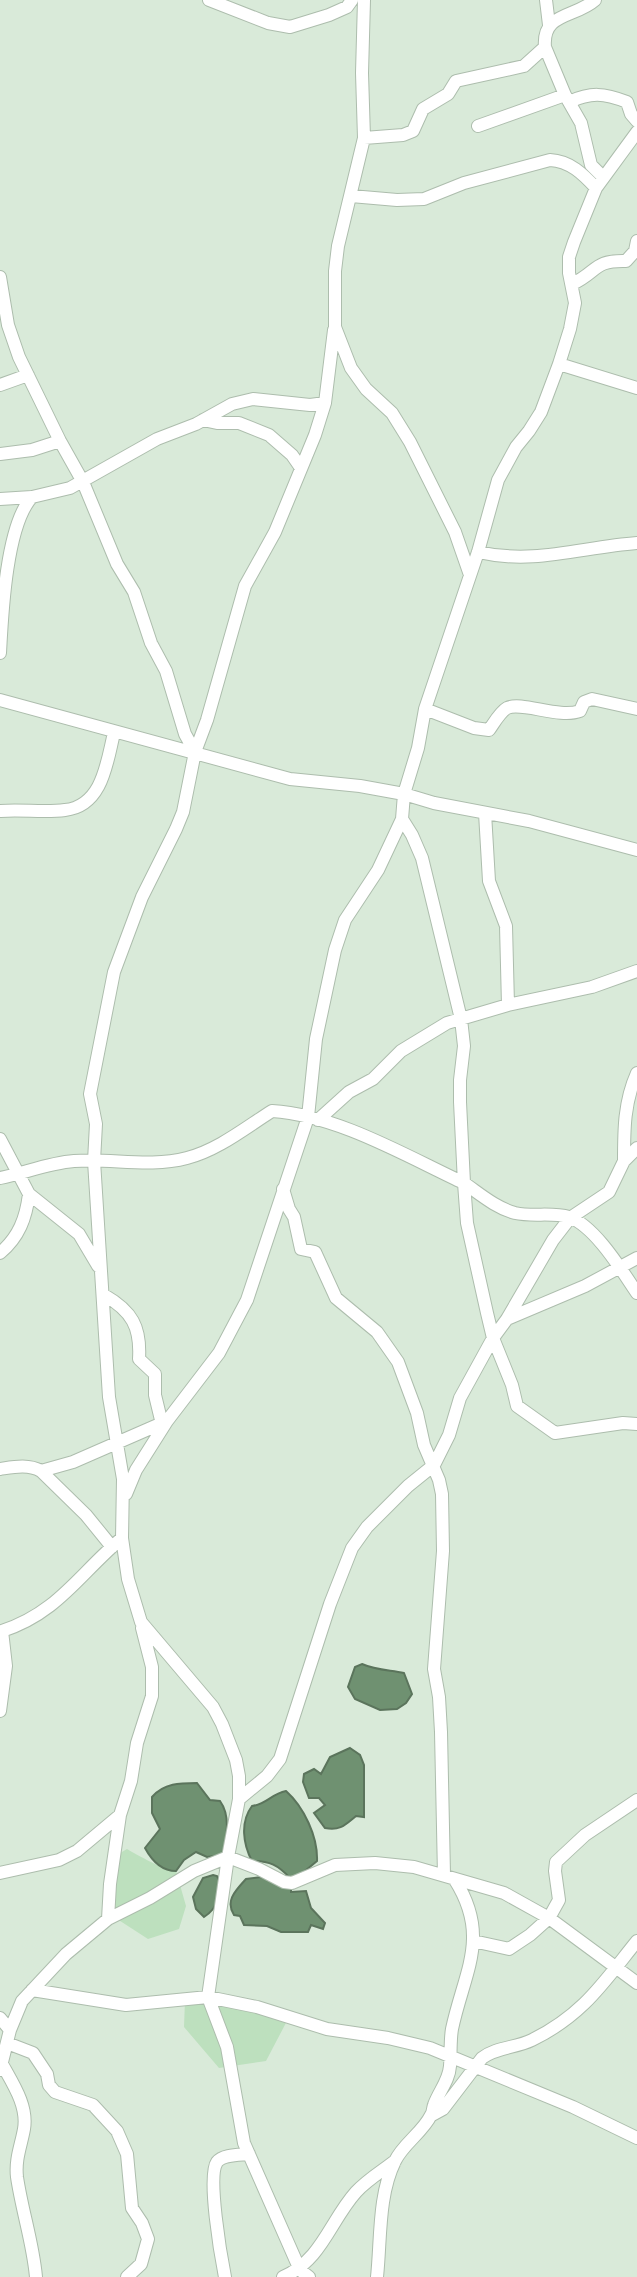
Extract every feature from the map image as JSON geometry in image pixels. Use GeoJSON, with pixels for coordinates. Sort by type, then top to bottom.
{"type":"FeatureCollection","features":[{"type":"Feature","properties":{"kind":"street"},"geometry":{"type":"LineString","coordinates":[[209,0],[268,23],[290,27],[329,15],[347,7],[352,0]]}},
{"type":"Feature","properties":{"kind":"street"},"geometry":{"type":"LineString","coordinates":[[108,1919],[113,1856],[120,1815],[131,1782],[137,1743],[152,1696],[152,1667],[128,1579],[122,1538],[123,1479],[109,1397],[94,1161],[96,1124],[90,1094],[114,972],[142,897],[180,821],[195,752],[207,720],[245,586],[275,531],[325,403],[335,327],[338,246],[364,138],[364,0]]}},
{"type":"Feature","properties":{"kind":"street"},"geometry":{"type":"LineString","coordinates":[[546,0],[549,24],[545,47],[567,99],[581,123],[591,165],[599,182]]}},
{"type":"Feature","properties":{"kind":"street"},"geometry":{"type":"LineString","coordinates":[[549,24],[589,6],[595,0]]}},
{"type":"Feature","properties":{"kind":"street"},"geometry":{"type":"LineString","coordinates":[[364,138],[408,134],[416,126],[423,109],[449,94],[456,81],[524,66],[545,47]]}},
{"type":"Feature","properties":{"kind":"street"},"geometry":{"type":"LineString","coordinates":[[478,126],[585,94],[617,98],[626,102],[637,121]]}},
{"type":"Feature","properties":{"kind":"street"},"geometry":{"type":"LineString","coordinates":[[123,1501],[135,1470],[164,1422],[219,1353],[247,1300],[283,1188],[313,1118],[317,1039],[335,950],[345,920],[379,870],[402,819],[404,794],[418,748],[425,709],[478,552],[498,480],[516,447],[541,412],[559,364],[575,303],[569,257],[599,182],[637,132]]}},
{"type":"Feature","properties":{"kind":"street"},"geometry":{"type":"LineString","coordinates":[[351,196],[397,200],[424,199],[464,183],[550,160],[560,161],[599,182]]}},
{"type":"Feature","properties":{"kind":"street"},"geometry":{"type":"LineString","coordinates":[[572,284],[583,279],[601,263],[609,260],[626,261],[635,251],[637,241]]}},
{"type":"Feature","properties":{"kind":"street"},"geometry":{"type":"LineString","coordinates":[[0,277],[8,325],[28,374],[60,442],[83,482],[117,564],[134,592],[151,643],[166,671],[182,726],[195,752]]}},
{"type":"Feature","properties":{"kind":"street"},"geometry":{"type":"LineString","coordinates":[[335,327],[351,368],[366,389],[392,413],[410,442],[455,532],[470,575]]}},
{"type":"Feature","properties":{"kind":"street"},"geometry":{"type":"LineString","coordinates":[[559,364],[637,388]]}},
{"type":"Feature","properties":{"kind":"street"},"geometry":{"type":"LineString","coordinates":[[0,385],[28,374]]}},
{"type":"Feature","properties":{"kind":"street"},"geometry":{"type":"LineString","coordinates":[[0,499],[32,497],[70,488],[157,439],[203,420],[232,404],[253,399],[310,405],[325,403]]}},
{"type":"Feature","properties":{"kind":"street"},"geometry":{"type":"LineString","coordinates":[[203,420],[239,423],[269,435],[292,455],[301,468]]}},
{"type":"Feature","properties":{"kind":"street"},"geometry":{"type":"LineString","coordinates":[[0,454],[32,450],[60,442]]}},
{"type":"Feature","properties":{"kind":"street"},"geometry":{"type":"LineString","coordinates":[[0,653],[9,559],[25,505],[32,497]]}},
{"type":"Feature","properties":{"kind":"street"},"geometry":{"type":"LineString","coordinates":[[478,552],[516,558],[558,556],[637,543]]}},
{"type":"Feature","properties":{"kind":"street"},"geometry":{"type":"LineString","coordinates":[[425,709],[474,728],[489,730],[503,711],[512,706],[554,713],[575,713],[580,711],[584,702],[592,699],[637,709]]}},
{"type":"Feature","properties":{"kind":"street"},"geometry":{"type":"LineString","coordinates":[[0,700],[290,779],[360,786],[404,794],[434,803],[529,821],[637,850]]}},
{"type":"Feature","properties":{"kind":"street"},"geometry":{"type":"LineString","coordinates":[[0,811],[66,810],[78,806],[102,781],[114,733]]}},
{"type":"Feature","properties":{"kind":"street"},"geometry":{"type":"LineString","coordinates":[[485,813],[489,881],[506,926],[508,1005]]}},
{"type":"Feature","properties":{"kind":"street"},"geometry":{"type":"LineString","coordinates":[[402,819],[422,858],[461,1019],[464,1046],[460,1102],[467,1223],[493,1338],[512,1385],[517,1406],[551,1432],[623,1423],[637,1424]]}},
{"type":"Feature","properties":{"kind":"street"},"geometry":{"type":"LineString","coordinates":[[313,1118],[349,1092],[373,1079],[401,1051],[447,1023],[508,1005],[592,987],[637,971]]}},
{"type":"Feature","properties":{"kind":"street"},"geometry":{"type":"LineString","coordinates":[[624,1161],[627,1101],[637,1073]]}},
{"type":"Feature","properties":{"kind":"street"},"geometry":{"type":"LineString","coordinates":[[0,1178],[59,1162],[168,1162],[207,1151],[272,1111],[313,1118],[384,1143],[464,1183],[500,1208],[517,1213],[570,1218],[596,1237],[637,1293]]}},
{"type":"Feature","properties":{"kind":"street"},"geometry":{"type":"LineString","coordinates":[[0,1141],[29,1194],[79,1234],[101,1272]]}},
{"type":"Feature","properties":{"kind":"street"},"geometry":{"type":"LineString","coordinates":[[239,1799],[267,1776],[280,1759],[330,1604],[352,1548],[408,1486],[434,1465],[449,1435],[460,1398],[553,1240],[570,1218],[608,1192],[624,1161],[637,1149]]}},
{"type":"Feature","properties":{"kind":"street"},"geometry":{"type":"LineString","coordinates":[[283,1188],[294,1217],[301,1249],[315,1252],[336,1297],[377,1332],[398,1362],[442,1494],[443,1551],[433,1669],[439,1697],[441,1732],[442,1853],[449,1878],[468,1909],[473,1941],[469,1973],[450,2041],[449,2074],[432,2115]]}},
{"type":"Feature","properties":{"kind":"street"},"geometry":{"type":"LineString","coordinates":[[0,1252],[16,1236],[25,1216],[29,1194]]}},
{"type":"Feature","properties":{"kind":"street"},"geometry":{"type":"LineString","coordinates":[[507,1320],[586,1286],[637,1258]]}},
{"type":"Feature","properties":{"kind":"street"},"geometry":{"type":"LineString","coordinates":[[104,1295],[124,1308],[137,1329],[141,1346],[139,1359],[155,1374],[157,1405],[164,1422]]}},
{"type":"Feature","properties":{"kind":"street"},"geometry":{"type":"LineString","coordinates":[[0,1469],[19,1466],[41,1471],[63,1465],[164,1422]]}},
{"type":"Feature","properties":{"kind":"street"},"geometry":{"type":"LineString","coordinates":[[41,1471],[86,1515],[111,1547]]}},
{"type":"Feature","properties":{"kind":"street"},"geometry":{"type":"LineString","coordinates":[[0,1710],[6,1666],[1,1629],[18,1626],[61,1599],[122,1538]]}},
{"type":"Feature","properties":{"kind":"street"},"geometry":{"type":"LineString","coordinates":[[141,1622],[156,1643],[202,1692],[218,1715],[236,1760],[239,1799],[208,1997],[227,2047],[241,2132],[304,2273]]}},
{"type":"Feature","properties":{"kind":"street"},"geometry":{"type":"LineString","coordinates":[[473,1941],[509,1948],[530,1935],[549,1918],[559,1900],[556,1862],[585,1835],[637,1800]]}},
{"type":"Feature","properties":{"kind":"street"},"geometry":{"type":"LineString","coordinates":[[0,1873],[59,1860],[77,1851],[120,1815]]}},
{"type":"Feature","properties":{"kind":"street"},"geometry":{"type":"LineString","coordinates":[[36,2277],[33,2247],[17,2173],[16,2155],[24,2117],[20,2100],[1,2067],[4,2030],[32,1990],[66,1954],[108,1919],[150,1898],[194,1871],[228,1857],[292,1883],[326,1867],[350,1863],[402,1866],[504,1893],[549,1918],[637,1983]]}},
{"type":"Feature","properties":{"kind":"street"},"geometry":{"type":"LineString","coordinates":[[283,2277],[304,2273],[357,2190],[395,2161],[432,2115],[443,2109],[488,2053],[529,2041],[568,2018],[590,2001],[637,1941]]}},
{"type":"Feature","properties":{"kind":"street"},"geometry":{"type":"LineString","coordinates":[[32,1990],[127,2005],[208,1997],[257,2007],[327,2029],[388,2038],[450,2055],[573,2107],[637,2138]]}},
{"type":"Feature","properties":{"kind":"street"},"geometry":{"type":"LineString","coordinates":[[4,2030],[33,2053],[55,2092],[93,2105],[117,2131],[124,2143],[129,2165],[131,2204],[148,2239],[141,2264],[127,2277]]}},
{"type":"Feature","properties":{"kind":"street"},"geometry":{"type":"LineString","coordinates":[[225,2277],[213,2177],[218,2161],[222,2158],[249,2154]]}},
{"type":"Feature","properties":{"kind":"street"},"geometry":{"type":"LineString","coordinates":[[377,2277],[384,2194],[395,2161]]}},
{"type":"Feature","properties":{"kind":"shaded area"},"geometry":{"type":"Polygon","coordinates":[[[362,1664],[404,1673],[412,1694],[406,1703],[397,1709],[380,1710],[355,1699],[348,1687],[355,1667],[362,1664]]]}},
{"type":"Feature","properties":{"kind":"shaded area"},"geometry":{"type":"Polygon","coordinates":[[[350,1748],[360,1755],[364,1765],[364,1817],[356,1816],[338,1828],[325,1828],[314,1813],[325,1805],[319,1798],[309,1798],[303,1782],[304,1774],[314,1769],[321,1774],[330,1757],[350,1748]]]}},
{"type":"Feature","properties":{"kind":"shaded area"},"geometry":{"type":"Polygon","coordinates":[[[197,1783],[210,1800],[220,1801],[226,1813],[227,1827],[222,1855],[207,1857],[196,1852],[184,1860],[176,1871],[166,1869],[154,1861],[145,1848],[160,1829],[152,1813],[152,1797],[167,1786],[197,1783]]]}},
{"type":"Feature","properties":{"kind":"shaded area"},"geometry":{"type":"Polygon","coordinates":[[[286,1791],[299,1805],[309,1823],[317,1852],[317,1861],[300,1875],[290,1878],[273,1865],[252,1861],[244,1833],[248,1812],[252,1806],[286,1791]]]}},
{"type":"Feature","properties":{"kind":"shaded area"},"geometry":{"type":"Polygon","coordinates":[[[127,1849],[159,1866],[176,1871],[186,1906],[179,1929],[148,1939],[114,1917],[115,1856],[127,1849]]]}},
{"type":"Feature","properties":{"kind":"shaded area"},"geometry":{"type":"Polygon","coordinates":[[[217,1876],[219,1881],[220,1893],[216,1904],[204,1917],[196,1909],[193,1897],[203,1878],[217,1876]]]}},
{"type":"Feature","properties":{"kind":"shaded area"},"geometry":{"type":"Polygon","coordinates":[[[261,1877],[291,1888],[291,1892],[306,1891],[311,1908],[325,1923],[323,1929],[311,1925],[308,1932],[281,1932],[267,1926],[244,1925],[240,1916],[234,1915],[231,1910],[231,1901],[246,1879],[261,1877]]]}},
{"type":"Feature","properties":{"kind":"shaded area"},"geometry":{"type":"Polygon","coordinates":[[[185,2000],[210,2000],[288,2019],[266,2061],[219,2068],[184,2027],[185,2000]]]}}]}
